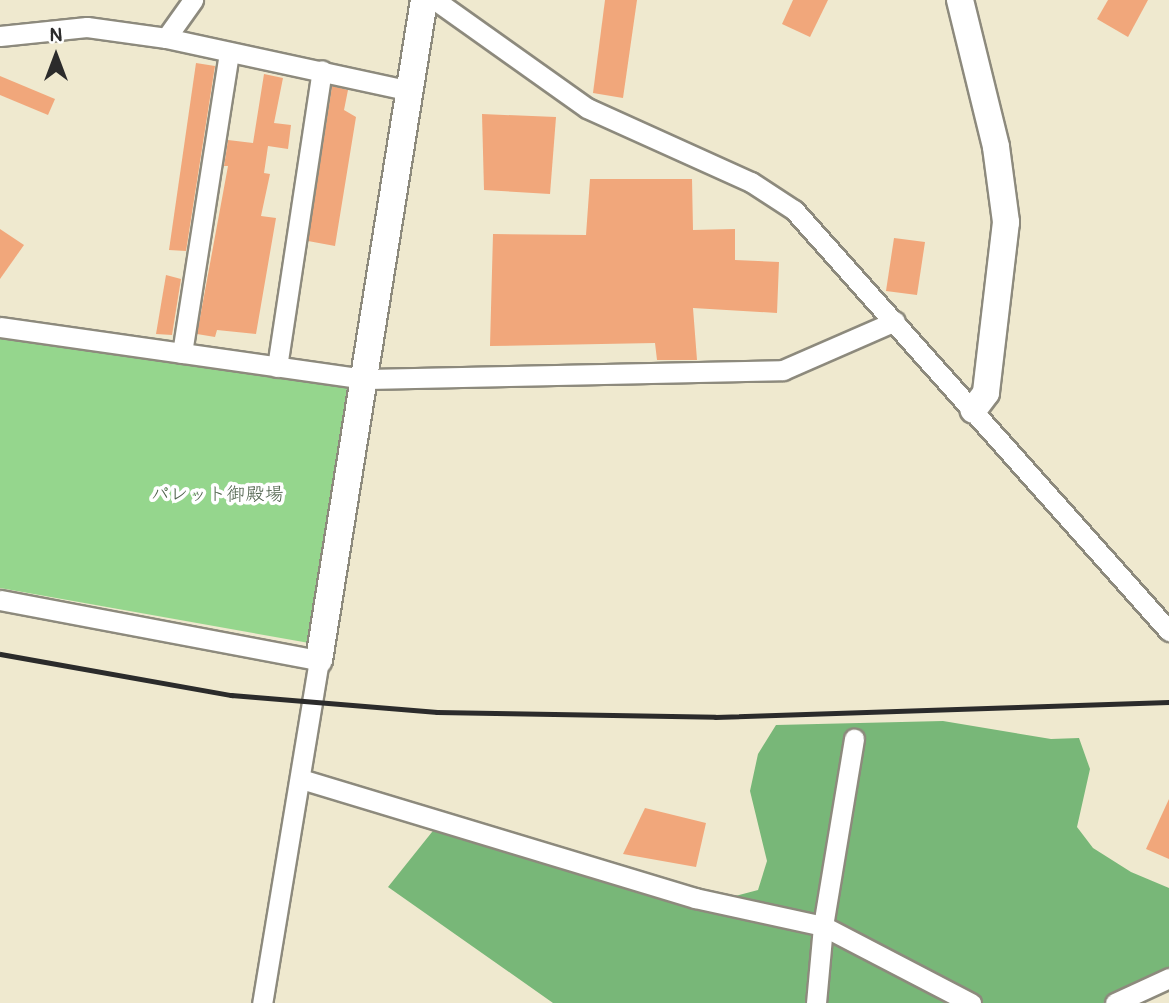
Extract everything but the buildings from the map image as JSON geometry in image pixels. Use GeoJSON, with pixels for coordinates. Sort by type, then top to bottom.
{"type":"FeatureCollection","features":[{"type":"Feature","properties":{"kind":"street"},"geometry":{"type":"LineString","coordinates":[[166,38],[192,0]]}},
{"type":"Feature","properties":{"kind":"street"},"geometry":{"type":"LineString","coordinates":[[262,1003],[301,779],[365,379],[407,90],[424,0]]}},
{"type":"Feature","properties":{"kind":"street"},"geometry":{"type":"LineString","coordinates":[[435,0],[587,108],[751,182],[794,209],[1169,631]]}},
{"type":"Feature","properties":{"kind":"street"},"geometry":{"type":"LineString","coordinates":[[960,0],[996,147],[1006,222],[986,393],[973,410]]}},
{"type":"Feature","properties":{"kind":"street"},"geometry":{"type":"LineString","coordinates":[[0,36],[87,27],[166,38],[229,54],[322,70],[407,90]]}},
{"type":"Feature","properties":{"kind":"street"},"geometry":{"type":"LineString","coordinates":[[182,353],[229,54]]}},
{"type":"Feature","properties":{"kind":"street"},"geometry":{"type":"LineString","coordinates":[[277,367],[322,70]]}},
{"type":"Feature","properties":{"kind":"street"},"geometry":{"type":"LineString","coordinates":[[0,327],[365,379],[783,370],[895,321]]}},
{"type":"Feature","properties":{"kind":"street"},"geometry":{"type":"LineString","coordinates":[[0,600],[319,660]]}},
{"type":"Feature","properties":{"kind":"street"},"geometry":{"type":"LineString","coordinates":[[816,1003],[823,926],[853,738]]}},
{"type":"Feature","properties":{"kind":"street"},"geometry":{"type":"LineString","coordinates":[[301,779],[695,898],[823,926],[971,1003]]}},
{"type":"Feature","properties":{"kind":"street"},"geometry":{"type":"LineString","coordinates":[[1115,1003],[1169,978]]}},
{"type":"Feature","properties":{"kind":"green space","name":"パレット御殿場"},"geometry":{"type":"Polygon","coordinates":[[[0,337],[364,385],[326,646],[0,588],[0,337]]]}},
{"type":"Feature","properties":{"kind":"green space"},"geometry":{"type":"Polygon","coordinates":[[[943,721],[1051,739],[1079,738],[1090,769],[1077,827],[1093,848],[1131,872],[1169,888],[1169,983],[1103,1003],[553,1003],[388,887],[436,827],[690,908],[758,890],[767,861],[750,791],[758,754],[776,725],[943,721]]]}},
{"type":"Feature","properties":{"kind":"railway"},"geometry":{"type":"LineString","coordinates":[[0,654],[231,695],[437,712],[715,717],[1169,702]]}}]}
